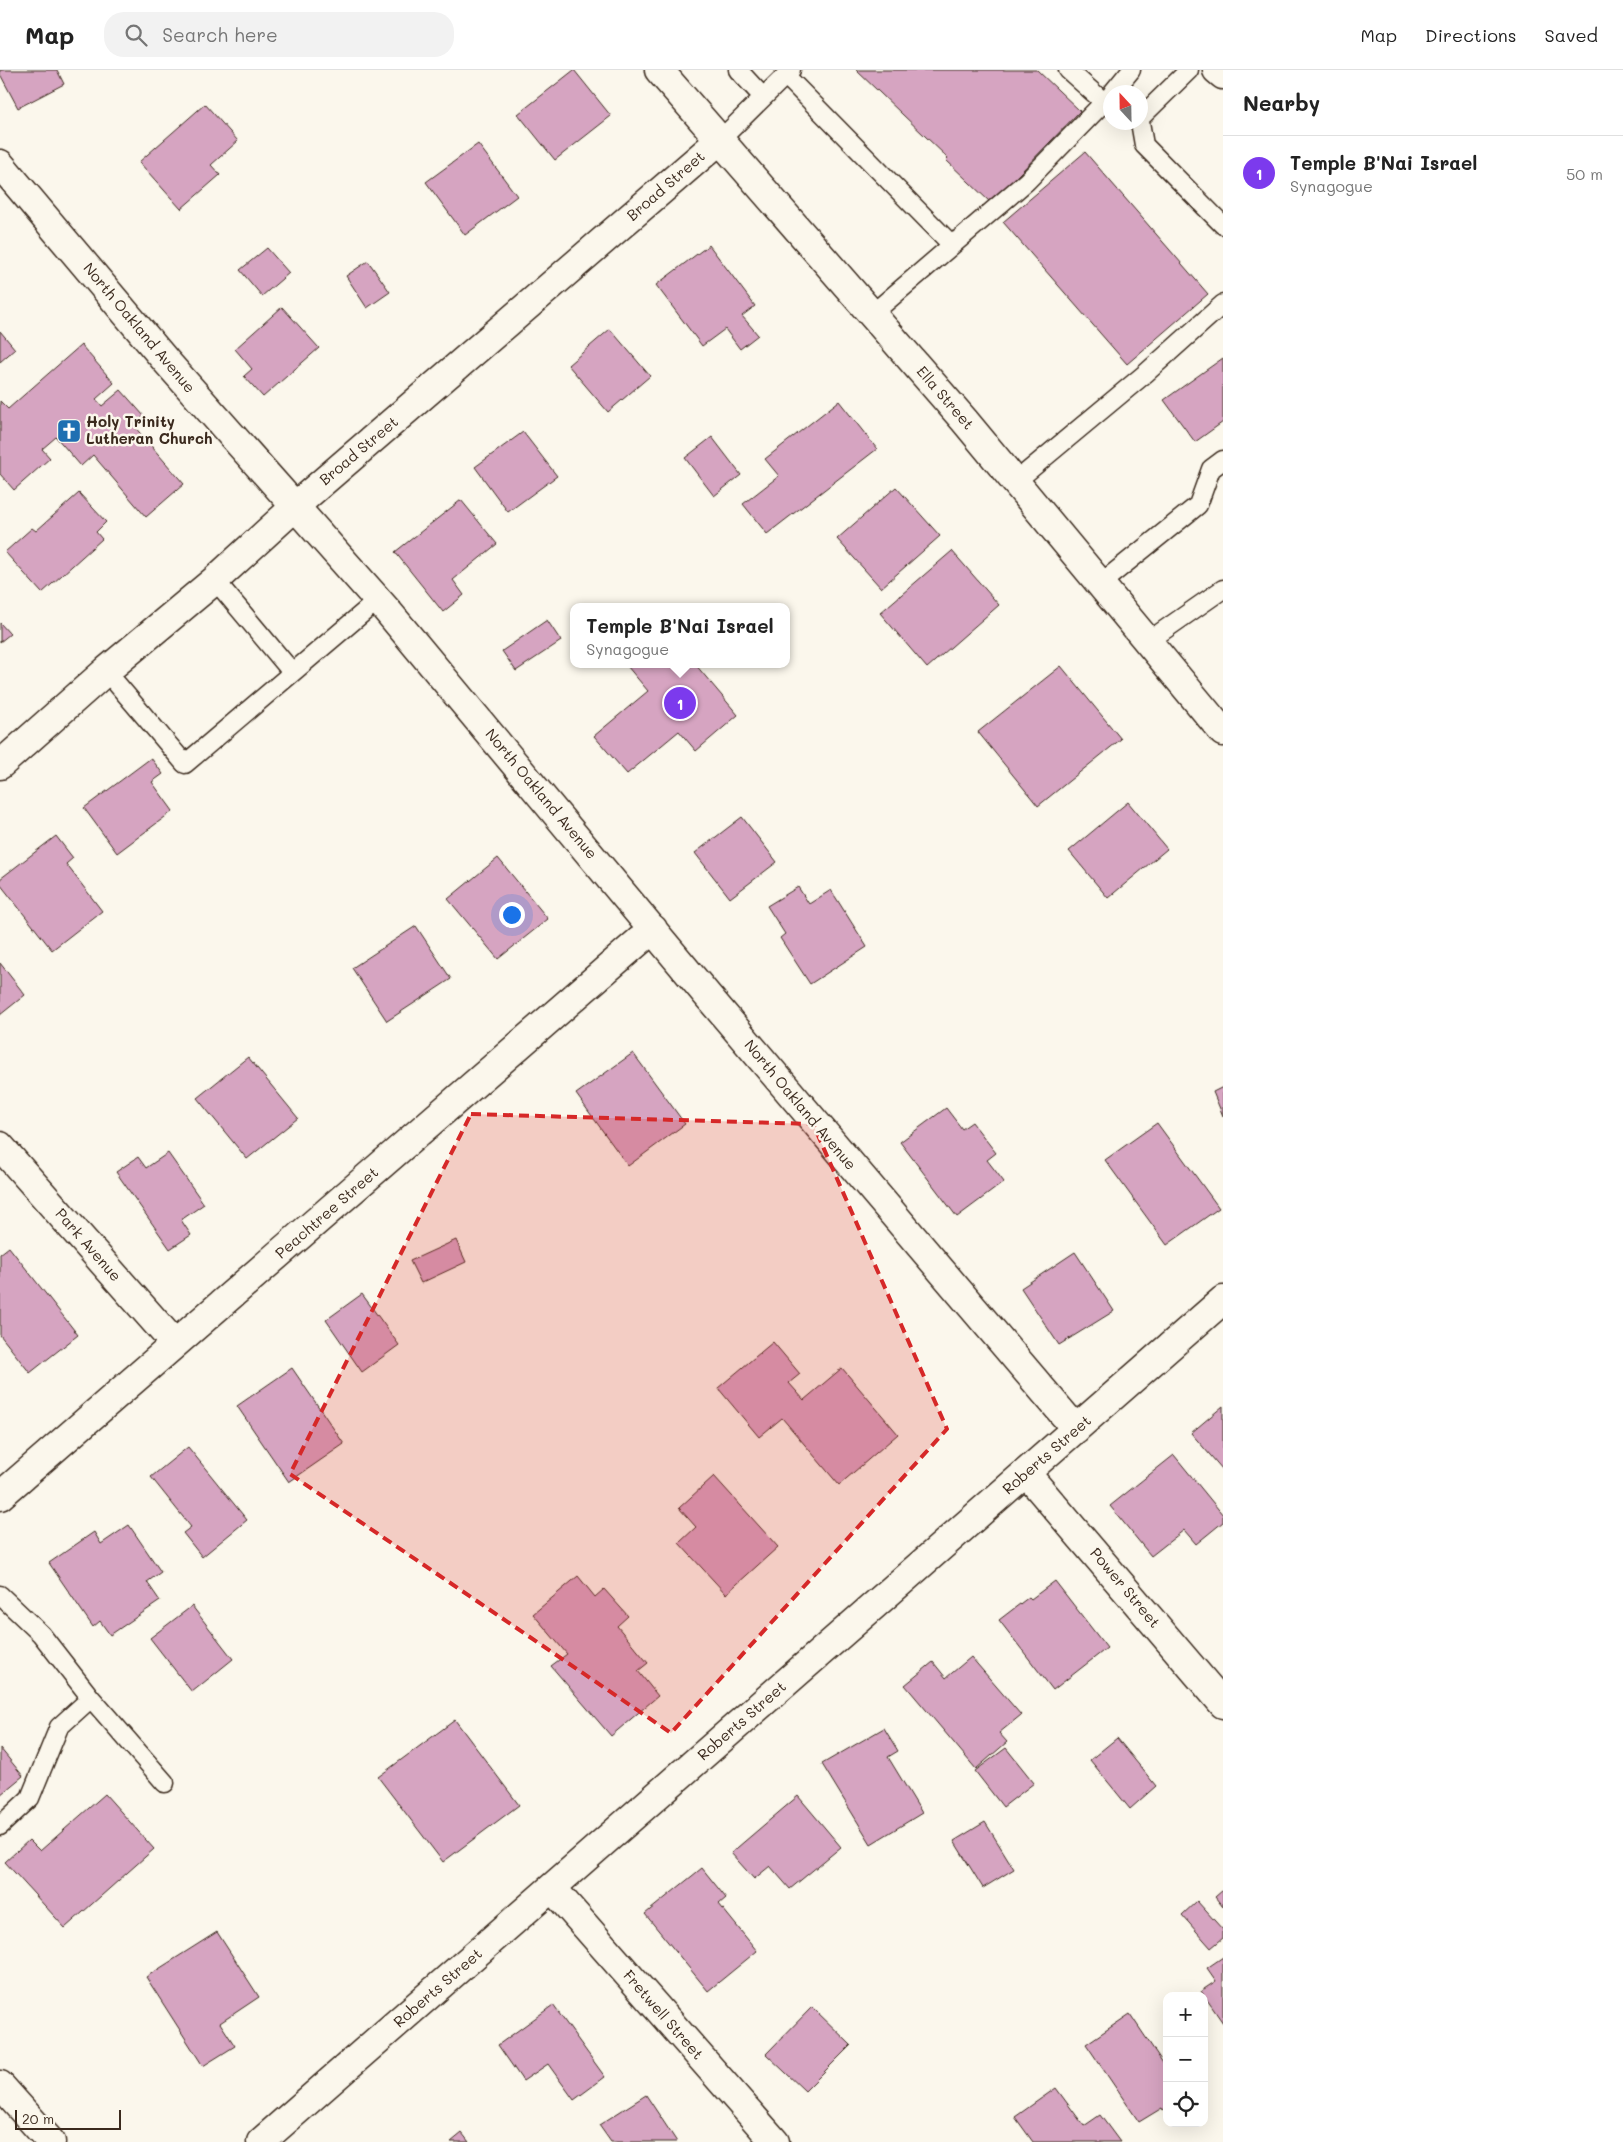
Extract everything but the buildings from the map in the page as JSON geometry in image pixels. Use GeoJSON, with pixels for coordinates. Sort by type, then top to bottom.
{"type":"FeatureCollection","features":[{"type":"Feature","properties":{"kind":"street","name":"Ella Street"},"geometry":{"type":"LineString","coordinates":[[659,70],[872,314],[1223,732]]}},
{"type":"Feature","properties":{"kind":"street"},"geometry":{"type":"LineString","coordinates":[[1217,70],[1223,75]]}},
{"type":"Feature","properties":{"kind":"street","name":"Broad Street"},"geometry":{"type":"LineString","coordinates":[[0,765],[106,671],[215,580],[294,507],[721,139]]}},
{"type":"Feature","properties":{"kind":"street","name":"North Oakland Avenue"},"geometry":{"type":"LineString","coordinates":[[0,164],[166,361],[378,600],[707,995],[1076,1429]]}},
{"type":"Feature","properties":{"kind":"street","name":"Peachtree Street"},"geometry":{"type":"LineString","coordinates":[[0,1496],[653,929]]}},
{"type":"Feature","properties":{"kind":"street","name":"Park Avenue"},"geometry":{"type":"LineString","coordinates":[[0,1146],[175,1344]]}},
{"type":"Feature","properties":{"kind":"street","name":"Roberts Street"},"geometry":{"type":"LineString","coordinates":[[262,2142],[1223,1300]]}},
{"type":"Feature","properties":{"kind":"street","name":"Power Street"},"geometry":{"type":"LineString","coordinates":[[1026,1473],[1223,1704]]}},
{"type":"Feature","properties":{"kind":"street","name":"Fretwell Street"},"geometry":{"type":"LineString","coordinates":[[552,1888],[775,2142]]}},
{"type":"Feature","properties":{"kind":"street"},"geometry":{"type":"LineString","coordinates":[[0,2085],[51,2142]]}},
{"type":"Feature","properties":{"kind":"lane"},"geometry":{"type":"LineString","coordinates":[[738,70],[764,97]]}},
{"type":"Feature","properties":{"kind":"lane"},"geometry":{"type":"LineString","coordinates":[[1068,70],[1103,92]]}},
{"type":"Feature","properties":{"kind":"lane"},"geometry":{"type":"LineString","coordinates":[[1119,85],[1131,70]]}},
{"type":"Feature","properties":{"kind":"lane"},"geometry":{"type":"LineString","coordinates":[[1148,110],[1189,70]]}},
{"type":"Feature","properties":{"kind":"lane"},"geometry":{"type":"LineString","coordinates":[[721,139],[788,73],[952,246]]}},
{"type":"Feature","properties":{"kind":"lane"},"geometry":{"type":"LineString","coordinates":[[872,314],[1027,180],[1103,104]]}},
{"type":"Feature","properties":{"kind":"lane"},"geometry":{"type":"LineString","coordinates":[[1141,130],[1144,145],[1223,225]]}},
{"type":"Feature","properties":{"kind":"lane"},"geometry":{"type":"LineString","coordinates":[[1015,482],[1146,373],[1223,304]]}},
{"type":"Feature","properties":{"kind":"lane"},"geometry":{"type":"LineString","coordinates":[[1100,584],[1198,505],[1211,469],[1223,460]]}},
{"type":"Feature","properties":{"kind":"lane"},"geometry":{"type":"LineString","coordinates":[[215,580],[292,672]]}},
{"type":"Feature","properties":{"kind":"lane"},"geometry":{"type":"LineString","coordinates":[[1147,642],[1223,589]]}},
{"type":"Feature","properties":{"kind":"lane"},"geometry":{"type":"LineString","coordinates":[[106,671],[185,764],[378,600]]}},
{"type":"Feature","properties":{"kind":"lane"},"geometry":{"type":"LineString","coordinates":[[0,1595],[41,1634],[91,1698],[164,1783]]}},
{"type":"Feature","properties":{"kind":"lane"},"geometry":{"type":"LineString","coordinates":[[0,1826],[30,1798],[59,1727],[91,1698]]}},
{"type":"Feature","properties":{"kind":"highlighted area"},"geometry":{"type":"Polygon","coordinates":[[[471,1114],[813,1124],[947,1429],[671,1733],[290,1474],[471,1114]]]}},
{"type":"Feature","properties":{"kind":"place","name":"Holy Trinity Lutheran Church"},"geometry":{"type":"Point","coordinates":[69,431]}},
{"type":"Feature","properties":{"kind":"place","name":"Temple B'Nai Israel"},"geometry":{"type":"Point","coordinates":[680,703]}}]}
